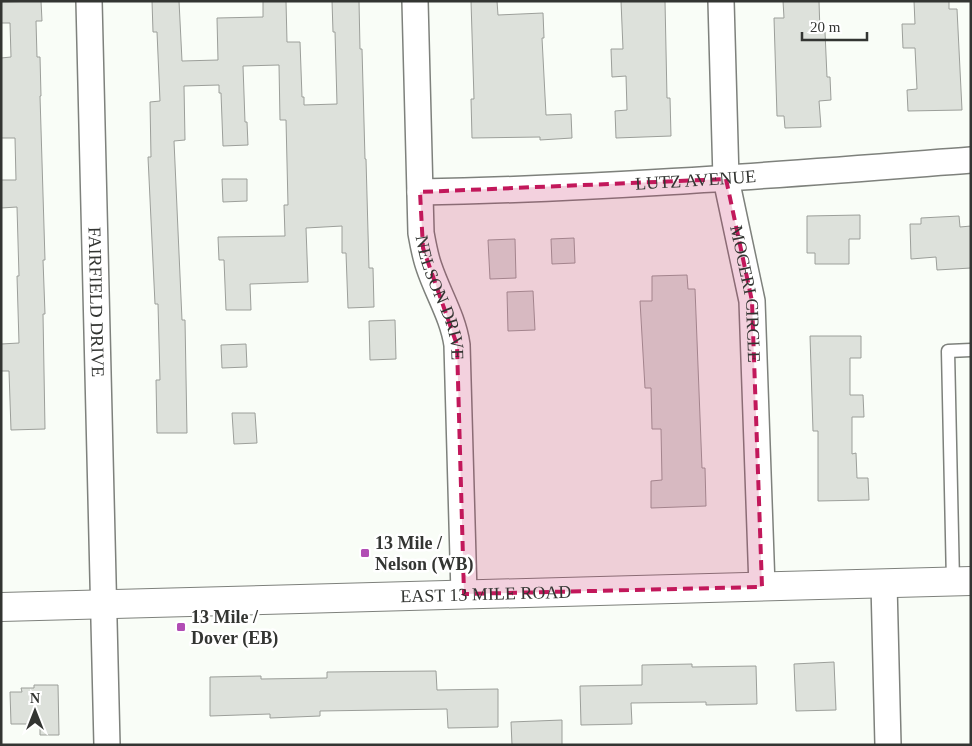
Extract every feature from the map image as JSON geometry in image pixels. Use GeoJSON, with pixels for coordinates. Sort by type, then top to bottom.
{"type":"FeatureCollection","features":[{"type":"Feature","properties":{"kind":"main road","name":"EAST 13 MILE ROAD"},"geometry":{"type":"LineString","coordinates":[[1,607],[962,582]]}},
{"type":"Feature","properties":{"kind":"street","name":"FAIRFIELD DRIVE"},"geometry":{"type":"LineString","coordinates":[[89,1],[107,745]]}},
{"type":"Feature","properties":{"kind":"street","name":"NELSON DRIVE"},"geometry":{"type":"LineString","coordinates":[[415,1],[420,192],[424,248],[429,269],[447,308],[458,345],[464,594]]}},
{"type":"Feature","properties":{"kind":"street","name":"MOCERI CIRCLE"},"geometry":{"type":"LineString","coordinates":[[721,1],[726,179],[752,301],[758,524],[762,587]]}},
{"type":"Feature","properties":{"kind":"street","name":"LUTZ AVENUE"},"geometry":{"type":"LineString","coordinates":[[420,192],[582,188],[971,160]]}},
{"type":"Feature","properties":{"kind":"street"},"geometry":{"type":"LineString","coordinates":[[884,584],[888,745]]}},
{"type":"Feature","properties":{"kind":"lane"},"geometry":{"type":"LineString","coordinates":[[962,582],[948,351],[971,350]]}},
{"type":"Feature","properties":{"kind":"highlighted area"},"geometry":{"type":"Polygon","coordinates":[[[726,179],[752,301],[762,587],[464,594],[457,345],[423,248],[420,192],[726,179]]]}},
{"type":"Feature","properties":{"kind":"building"},"geometry":{"type":"Polygon","coordinates":[[[41,1],[42,21],[36,21],[37,57],[40,57],[45,260],[43,260],[45,314],[43,314],[45,429],[11,430],[9,371],[1,371],[1,344],[19,343],[17,276],[19,276],[17,207],[1,208],[1,180],[16,180],[15,138],[1,138],[1,58],[11,57],[10,23],[1,23],[1,2],[41,1]]]}},
{"type":"Feature","properties":{"kind":"building"},"geometry":{"type":"Polygon","coordinates":[[[152,1],[179,1],[182,61],[218,60],[217,18],[263,17],[263,1],[286,1],[287,42],[300,42],[304,105],[337,104],[332,1],[359,1],[369,268],[373,268],[374,307],[348,308],[346,253],[342,253],[342,226],[306,228],[308,282],[250,284],[251,310],[226,310],[224,260],[219,260],[218,237],[285,236],[284,205],[288,205],[286,120],[280,120],[279,65],[243,66],[245,122],[247,122],[248,145],[223,146],[219,85],[184,86],[185,140],[174,141],[182,320],[185,320],[187,433],[157,433],[156,380],[160,380],[158,304],[155,304],[148,157],[151,157],[150,102],[160,101],[157,32],[153,32],[152,1]]]}},
{"type":"Feature","properties":{"kind":"building"},"geometry":{"type":"Polygon","coordinates":[[[471,1],[497,1],[498,15],[543,13],[544,38],[542,38],[546,115],[571,114],[572,138],[540,140],[540,137],[472,138],[471,99],[474,99],[471,1]]]}},
{"type":"Feature","properties":{"kind":"building"},"geometry":{"type":"Polygon","coordinates":[[[621,1],[665,1],[667,98],[670,98],[671,136],[616,138],[615,111],[627,110],[626,76],[612,77],[611,49],[623,49],[621,1]]]}},
{"type":"Feature","properties":{"kind":"building"},"geometry":{"type":"Polygon","coordinates":[[[783,1],[819,1],[820,32],[825,32],[827,77],[830,77],[831,100],[819,101],[821,127],[785,128],[784,116],[777,116],[774,18],[784,18],[783,1]]]}},
{"type":"Feature","properties":{"kind":"building"},"geometry":{"type":"Polygon","coordinates":[[[914,1],[949,1],[949,9],[957,9],[962,110],[908,111],[907,90],[917,89],[915,48],[903,48],[902,24],[915,24],[914,1]]]}},
{"type":"Feature","properties":{"kind":"building"},"geometry":{"type":"Polygon","coordinates":[[[222,179],[247,179],[247,201],[223,202],[222,179]]]}},
{"type":"Feature","properties":{"kind":"building"},"geometry":{"type":"Polygon","coordinates":[[[860,215],[860,239],[849,239],[849,264],[815,264],[815,253],[807,253],[807,216],[860,215]]]}},
{"type":"Feature","properties":{"kind":"building"},"geometry":{"type":"Polygon","coordinates":[[[959,216],[960,227],[971,226],[971,268],[937,270],[936,257],[911,259],[910,224],[921,224],[921,218],[959,216]]]}},
{"type":"Feature","properties":{"kind":"building"},"geometry":{"type":"Polygon","coordinates":[[[574,238],[575,263],[552,264],[551,239],[574,238]]]}},
{"type":"Feature","properties":{"kind":"building"},"geometry":{"type":"Polygon","coordinates":[[[515,239],[516,278],[490,279],[488,240],[515,239]]]}},
{"type":"Feature","properties":{"kind":"building"},"geometry":{"type":"Polygon","coordinates":[[[687,275],[688,289],[695,289],[702,468],[705,468],[706,506],[651,508],[651,481],[662,480],[661,429],[652,429],[651,388],[645,388],[640,301],[652,301],[652,276],[687,275]]]}},
{"type":"Feature","properties":{"kind":"building"},"geometry":{"type":"Polygon","coordinates":[[[533,291],[535,330],[508,331],[507,292],[533,291]]]}},
{"type":"Feature","properties":{"kind":"building"},"geometry":{"type":"Polygon","coordinates":[[[395,320],[396,359],[370,360],[369,321],[395,320]]]}},
{"type":"Feature","properties":{"kind":"building"},"geometry":{"type":"Polygon","coordinates":[[[810,336],[861,336],[861,358],[850,358],[850,395],[863,395],[864,417],[852,417],[852,454],[856,453],[857,478],[868,478],[869,500],[818,501],[818,431],[813,431],[810,336]]]}},
{"type":"Feature","properties":{"kind":"building"},"geometry":{"type":"Polygon","coordinates":[[[246,344],[247,367],[222,368],[221,345],[246,344]]]}},
{"type":"Feature","properties":{"kind":"building"},"geometry":{"type":"Polygon","coordinates":[[[232,413],[255,413],[257,443],[234,444],[232,413]]]}},
{"type":"Feature","properties":{"kind":"building"},"geometry":{"type":"Polygon","coordinates":[[[834,662],[836,710],[796,711],[794,664],[834,662]]]}},
{"type":"Feature","properties":{"kind":"building"},"geometry":{"type":"Polygon","coordinates":[[[692,664],[692,667],[756,666],[757,704],[706,705],[706,702],[631,703],[632,724],[581,725],[580,686],[642,685],[642,665],[692,664]]]}},
{"type":"Feature","properties":{"kind":"building"},"geometry":{"type":"Polygon","coordinates":[[[436,671],[437,690],[498,689],[498,727],[448,728],[447,709],[320,711],[320,716],[270,718],[270,714],[210,716],[210,677],[261,676],[261,679],[327,678],[327,672],[436,671]]]}},
{"type":"Feature","properties":{"kind":"building"},"geometry":{"type":"Polygon","coordinates":[[[34,685],[58,685],[59,735],[40,735],[40,724],[11,724],[10,692],[22,692],[21,688],[34,688],[34,685]]]}},
{"type":"Feature","properties":{"kind":"building"},"geometry":{"type":"Polygon","coordinates":[[[562,720],[562,745],[512,745],[511,722],[562,720]]]}},
{"type":"Feature","properties":{"kind":"place","name":"13 Mile / Nelson (WB)"},"geometry":{"type":"Point","coordinates":[365,553]}},
{"type":"Feature","properties":{"kind":"place","name":"13 Mile / Dover (EB)"},"geometry":{"type":"Point","coordinates":[181,627]}}]}
